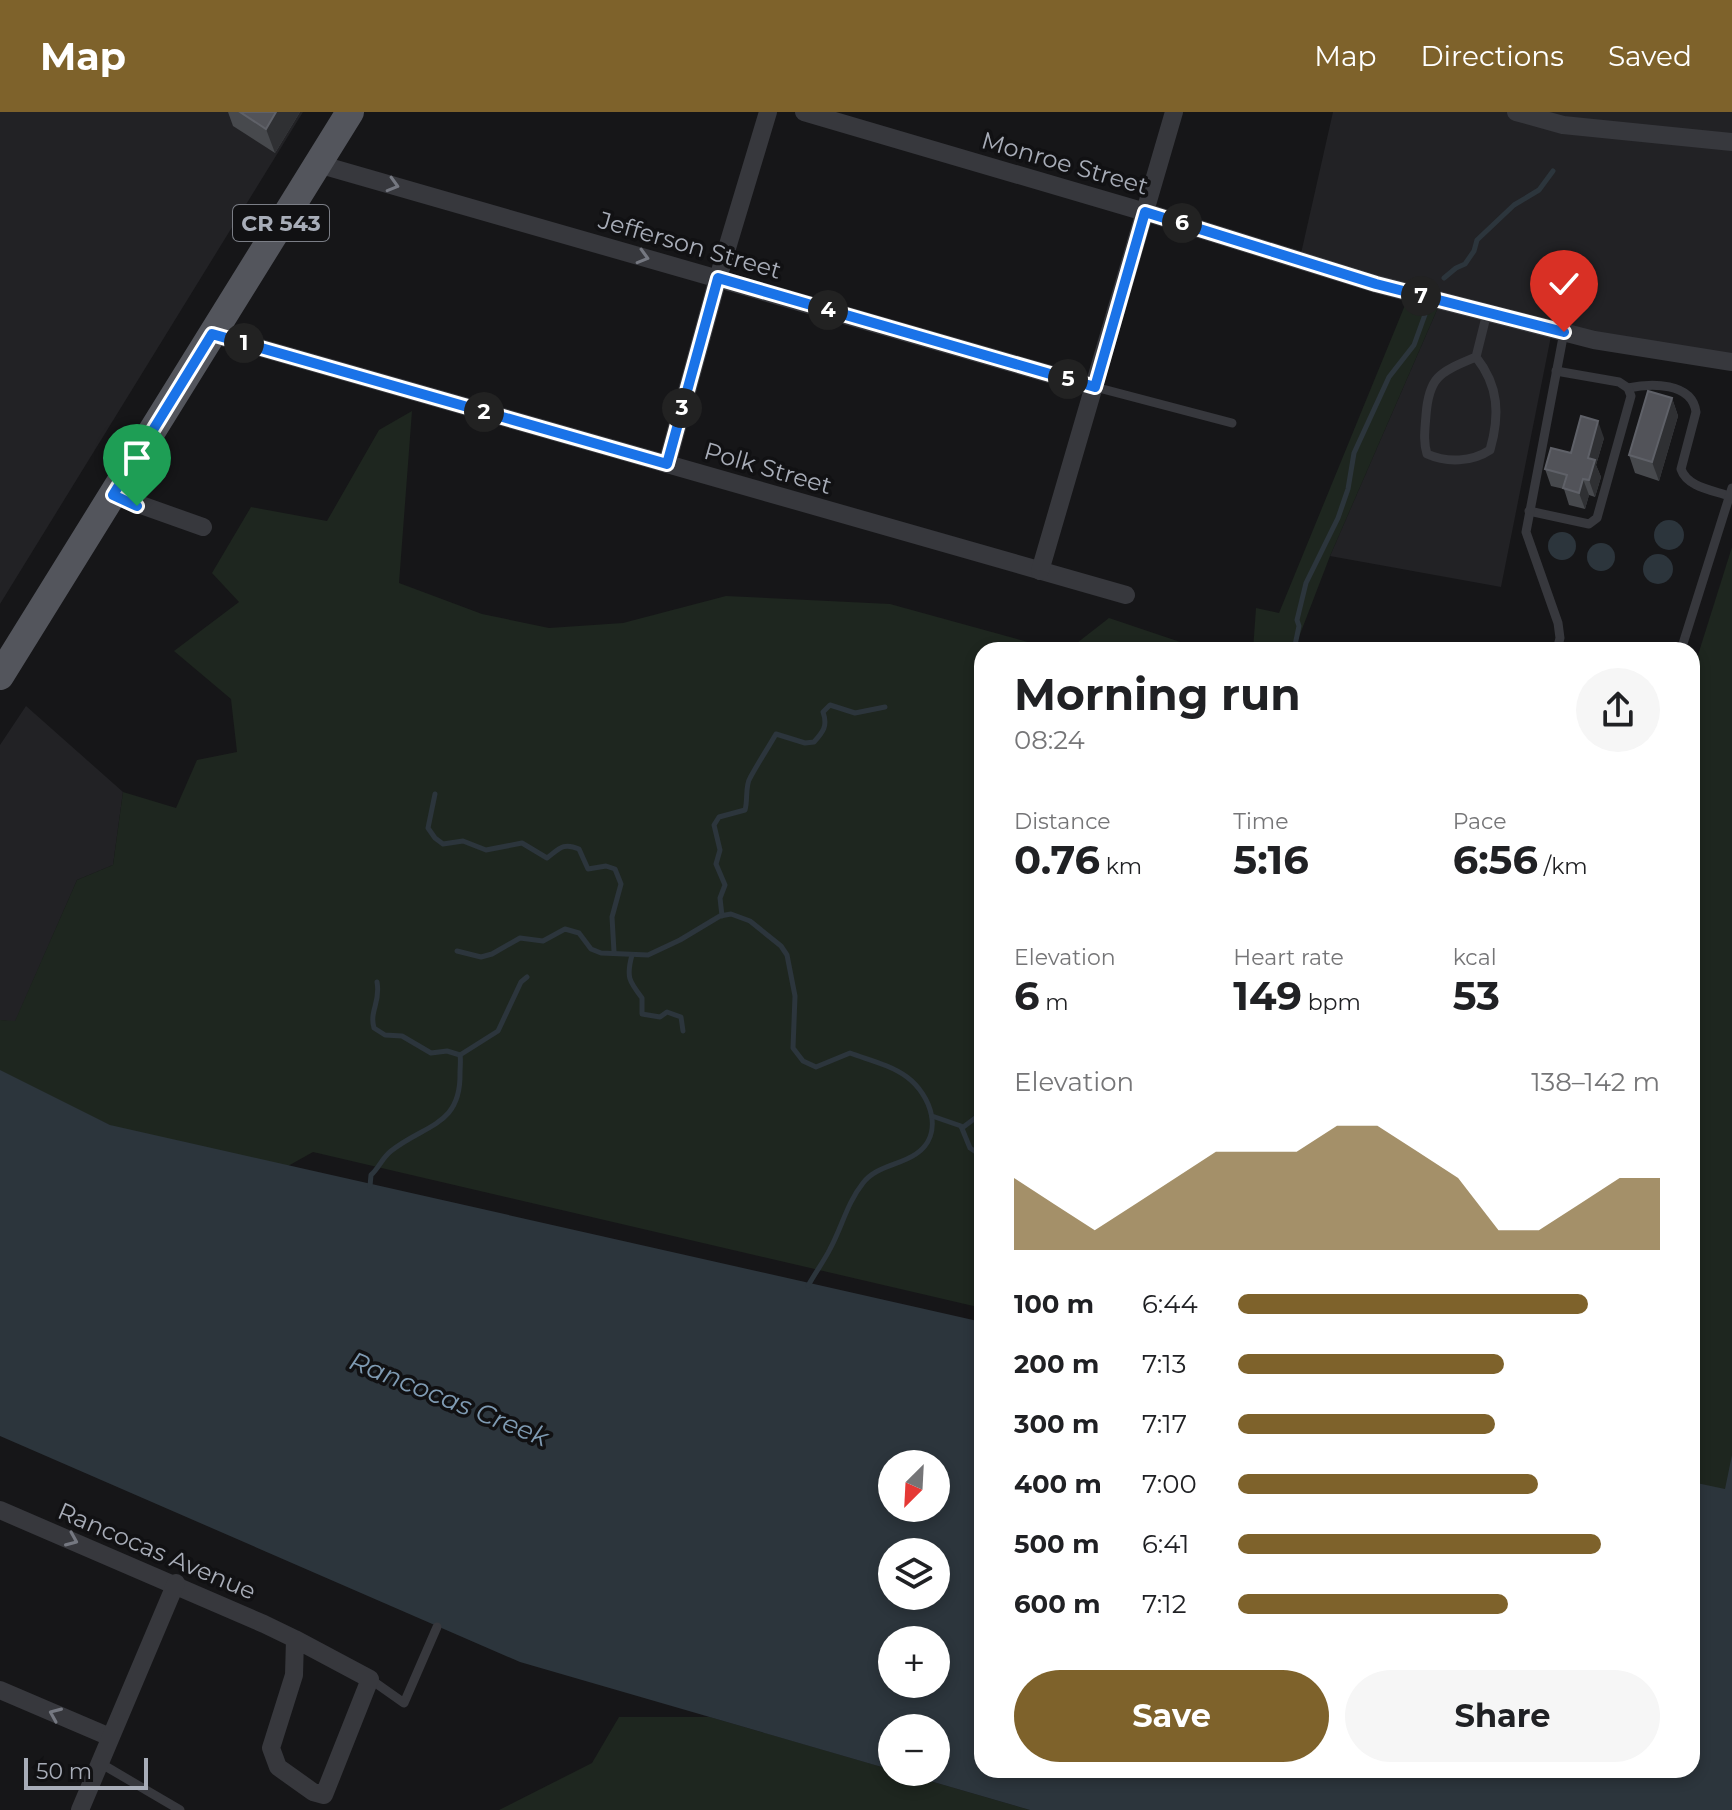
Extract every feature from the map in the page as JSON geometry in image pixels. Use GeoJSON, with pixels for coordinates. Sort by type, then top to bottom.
{"type":"FeatureCollection","features":[{"type":"Feature","properties":{"kind":"main road","name":"CR 543"},"geometry":{"type":"LineString","coordinates":[[0,676],[350,112]]}},
{"type":"Feature","properties":{"kind":"street"},"geometry":{"type":"LineString","coordinates":[[667,464],[768,112]]}},
{"type":"Feature","properties":{"kind":"street","name":"Monroe Street"},"geometry":{"type":"LineString","coordinates":[[804,112],[1145,212],[1376,284],[1594,340],[1732,362]]}},
{"type":"Feature","properties":{"kind":"street"},"geometry":{"type":"LineString","coordinates":[[1040,571],[1174,112]]}},
{"type":"Feature","properties":{"kind":"street"},"geometry":{"type":"LineString","coordinates":[[1516,112],[1732,142]]}},
{"type":"Feature","properties":{"kind":"street","name":"Jefferson Street"},"geometry":{"type":"LineString","coordinates":[[318,164],[1095,387]]}},
{"type":"Feature","properties":{"kind":"street","name":"Polk Street"},"geometry":{"type":"LineString","coordinates":[[212,334],[1126,595]]}},
{"type":"Feature","properties":{"kind":"street"},"geometry":{"type":"LineString","coordinates":[[113,495],[203,527]]}},
{"type":"Feature","properties":{"kind":"street","name":"Rancocas Avenue"},"geometry":{"type":"LineString","coordinates":[[0,1510],[176,1583],[295,1639],[370,1679]]}},
{"type":"Feature","properties":{"kind":"street"},"geometry":{"type":"LineString","coordinates":[[80,1810],[176,1583]]}},
{"type":"Feature","properties":{"kind":"street"},"geometry":{"type":"LineString","coordinates":[[295,1639],[294,1675],[271,1748],[278,1767],[313,1792],[324,1795],[370,1679]]}},
{"type":"Feature","properties":{"kind":"street"},"geometry":{"type":"LineString","coordinates":[[0,1690],[110,1737]]}},
{"type":"Feature","properties":{"kind":"lane"},"geometry":{"type":"LineString","coordinates":[[1476,357],[1487,313]]}},
{"type":"Feature","properties":{"kind":"lane"},"geometry":{"type":"LineString","coordinates":[[1559,642],[1558,623],[1526,532],[1564,332]]}},
{"type":"Feature","properties":{"kind":"lane"},"geometry":{"type":"LineString","coordinates":[[1476,357],[1488,373],[1496,400],[1490,450],[1476,459],[1439,459],[1427,454],[1424,442],[1433,381],[1445,370],[1476,357]]}},
{"type":"Feature","properties":{"kind":"lane"},"geometry":{"type":"LineString","coordinates":[[1529,511],[1589,524],[1597,518],[1631,396],[1628,388],[1619,382],[1556,371]]}},
{"type":"Feature","properties":{"kind":"lane"},"geometry":{"type":"LineString","coordinates":[[1628,388],[1647,384],[1688,395],[1695,403],[1696,412],[1682,475],[1689,482],[1731,492],[1684,642]]}},
{"type":"Feature","properties":{"kind":"lane"},"geometry":{"type":"LineString","coordinates":[[1095,387],[1232,423]]}},
{"type":"Feature","properties":{"kind":"lane"},"geometry":{"type":"LineString","coordinates":[[370,1679],[404,1703],[437,1627]]}},
{"type":"Feature","properties":{"kind":"lane"},"geometry":{"type":"LineString","coordinates":[[100,1763],[180,1810]]}},
{"type":"Feature","properties":{"kind":"shaded area"},"geometry":{"type":"Polygon","coordinates":[[[0,112],[303,112],[0,604],[0,112]]]}},
{"type":"Feature","properties":{"kind":"shaded area"},"geometry":{"type":"Polygon","coordinates":[[[1333,112],[1732,112],[1732,359],[1553,326],[1501,587],[1330,556],[1443,296],[1300,258],[1333,112]]]}},
{"type":"Feature","properties":{"kind":"shaded area"},"geometry":{"type":"Polygon","coordinates":[[[1412,288],[1443,296],[1330,556],[1297,642],[1254,642],[1256,608],[1279,613],[1412,288]]]}},
{"type":"Feature","properties":{"kind":"shaded area"},"geometry":{"type":"Polygon","coordinates":[[[412,411],[399,583],[482,614],[549,628],[623,623],[726,596],[890,604],[1028,642],[974,642],[974,1306],[313,1152],[279,1171],[158,1147],[0,1075],[0,1020],[15,1021],[77,880],[113,865],[123,792],[176,808],[197,760],[237,752],[231,699],[174,651],[239,602],[212,573],[251,507],[327,521],[379,430],[412,411]]]}},
{"type":"Feature","properties":{"kind":"shaded area"},"geometry":{"type":"Polygon","coordinates":[[[1732,547],[1732,1513],[1700,1502],[1700,649],[1732,547]]]}},
{"type":"Feature","properties":{"kind":"shaded area"},"geometry":{"type":"Polygon","coordinates":[[[1109,618],[1180,642],[1078,642],[1109,618]]]}},
{"type":"Feature","properties":{"kind":"shaded area"},"geometry":{"type":"Polygon","coordinates":[[[26,706],[123,792],[113,865],[77,880],[15,1022],[0,1020],[0,745],[26,706]]]}},
{"type":"Feature","properties":{"kind":"shaded area"},"geometry":{"type":"Polygon","coordinates":[[[619,1717],[710,1717],[878,1766],[878,1786],[947,1786],[1030,1810],[499,1810],[592,1763],[619,1717]]]}},
{"type":"Feature","properties":{"kind":"water"},"geometry":{"type":"Polygon","coordinates":[[[1669,520],[1680,524],[1684,535],[1680,546],[1669,550],[1658,546],[1654,535],[1658,524],[1669,520]]]}},
{"type":"Feature","properties":{"kind":"water"},"geometry":{"type":"Polygon","coordinates":[[[1562,532],[1572,536],[1576,546],[1572,556],[1562,560],[1552,556],[1548,546],[1552,536],[1562,532]]]}},
{"type":"Feature","properties":{"kind":"water"},"geometry":{"type":"Polygon","coordinates":[[[1601,543],[1611,547],[1615,557],[1611,567],[1601,571],[1591,567],[1587,557],[1591,547],[1601,543]]]}},
{"type":"Feature","properties":{"kind":"water"},"geometry":{"type":"Polygon","coordinates":[[[1658,554],[1669,558],[1673,569],[1669,580],[1658,584],[1647,580],[1643,569],[1647,558],[1658,554]]]}},
{"type":"Feature","properties":{"kind":"water","name":"Rancocas Creek"},"geometry":{"type":"Polygon","coordinates":[[[0,1070],[110,1125],[974,1320],[974,1778],[1700,1778],[1700,1484],[1725,1489],[1732,1455],[1732,1810],[1030,1810],[947,1786],[950,1786],[950,1714],[878,1714],[878,1766],[520,1662],[0,1436],[0,1070]]]}},
{"type":"Feature","properties":{"kind":"building"},"geometry":{"type":"Polygon","coordinates":[[[240,112],[276,112],[266,129],[240,112]]]}},
{"type":"Feature","properties":{"kind":"building"},"geometry":{"type":"Polygon","coordinates":[[[1648,391],[1672,398],[1652,462],[1629,455],[1648,391]]]}},
{"type":"Feature","properties":{"kind":"building"},"geometry":{"type":"Polygon","coordinates":[[[1581,416],[1598,421],[1588,458],[1595,460],[1589,480],[1583,479],[1579,493],[1563,488],[1567,475],[1545,469],[1551,448],[1571,453],[1581,416]]]}},
{"type":"Feature","properties":{"kind":"waterway"},"geometry":{"type":"LineString","coordinates":[[1444,278],[1465,264],[1477,240],[1514,205],[1539,190],[1553,171]]}},
{"type":"Feature","properties":{"kind":"waterway"},"geometry":{"type":"LineString","coordinates":[[1296,642],[1297,620],[1306,583],[1338,518],[1348,489],[1354,453],[1389,377],[1414,345],[1427,309]]}},
{"type":"Feature","properties":{"kind":"waterway"},"geometry":{"type":"LineString","coordinates":[[722,916],[720,898],[725,885],[716,864],[720,850],[714,825],[719,817],[745,810],[748,781],[776,734],[805,743],[814,742],[824,728],[823,712],[830,705],[855,713],[885,707]]}},
{"type":"Feature","properties":{"kind":"waterway"},"geometry":{"type":"LineString","coordinates":[[435,794],[428,828],[443,844],[463,841],[486,850],[522,843],[547,858],[569,846],[579,849],[588,869],[606,866],[615,869],[621,884],[612,917],[614,952]]}},
{"type":"Feature","properties":{"kind":"waterway"},"geometry":{"type":"LineString","coordinates":[[457,951],[481,957],[520,938],[543,941],[565,929],[579,933],[591,949],[601,953],[648,955],[720,916],[731,914],[750,921],[781,946],[787,955],[795,996],[793,1048],[803,1061],[816,1067],[850,1053],[901,1073],[923,1094],[932,1126],[925,1146],[916,1154],[874,1173],[863,1183],[828,1254],[808,1286]]}},
{"type":"Feature","properties":{"kind":"waterway"},"geometry":{"type":"LineString","coordinates":[[632,955],[630,978],[642,998],[642,1014],[660,1017],[667,1012],[681,1017],[683,1031]]}},
{"type":"Feature","properties":{"kind":"waterway"},"geometry":{"type":"LineString","coordinates":[[460,1055],[498,1031],[521,982],[527,977]]}},
{"type":"Feature","properties":{"kind":"waterway"},"geometry":{"type":"LineString","coordinates":[[377,982],[374,1028],[385,1035],[402,1036],[431,1053],[447,1051],[460,1055]]}},
{"type":"Feature","properties":{"kind":"waterway"},"geometry":{"type":"LineString","coordinates":[[370,1186],[371,1175],[388,1154],[448,1114],[459,1090],[460,1055]]}},
{"type":"Feature","properties":{"kind":"waterway"},"geometry":{"type":"LineString","coordinates":[[932,1116],[961,1126],[974,1151]]}},
{"type":"Feature","properties":{"kind":"waterway"},"geometry":{"type":"LineString","coordinates":[[962,1128],[974,1119]]}},
{"type":"Feature","properties":{"kind":"route"},"geometry":{"type":"LineString","coordinates":[[137,506],[113,495],[212,334],[667,464],[718,278],[1095,387],[1145,212],[1376,284],[1564,332]]}}]}
